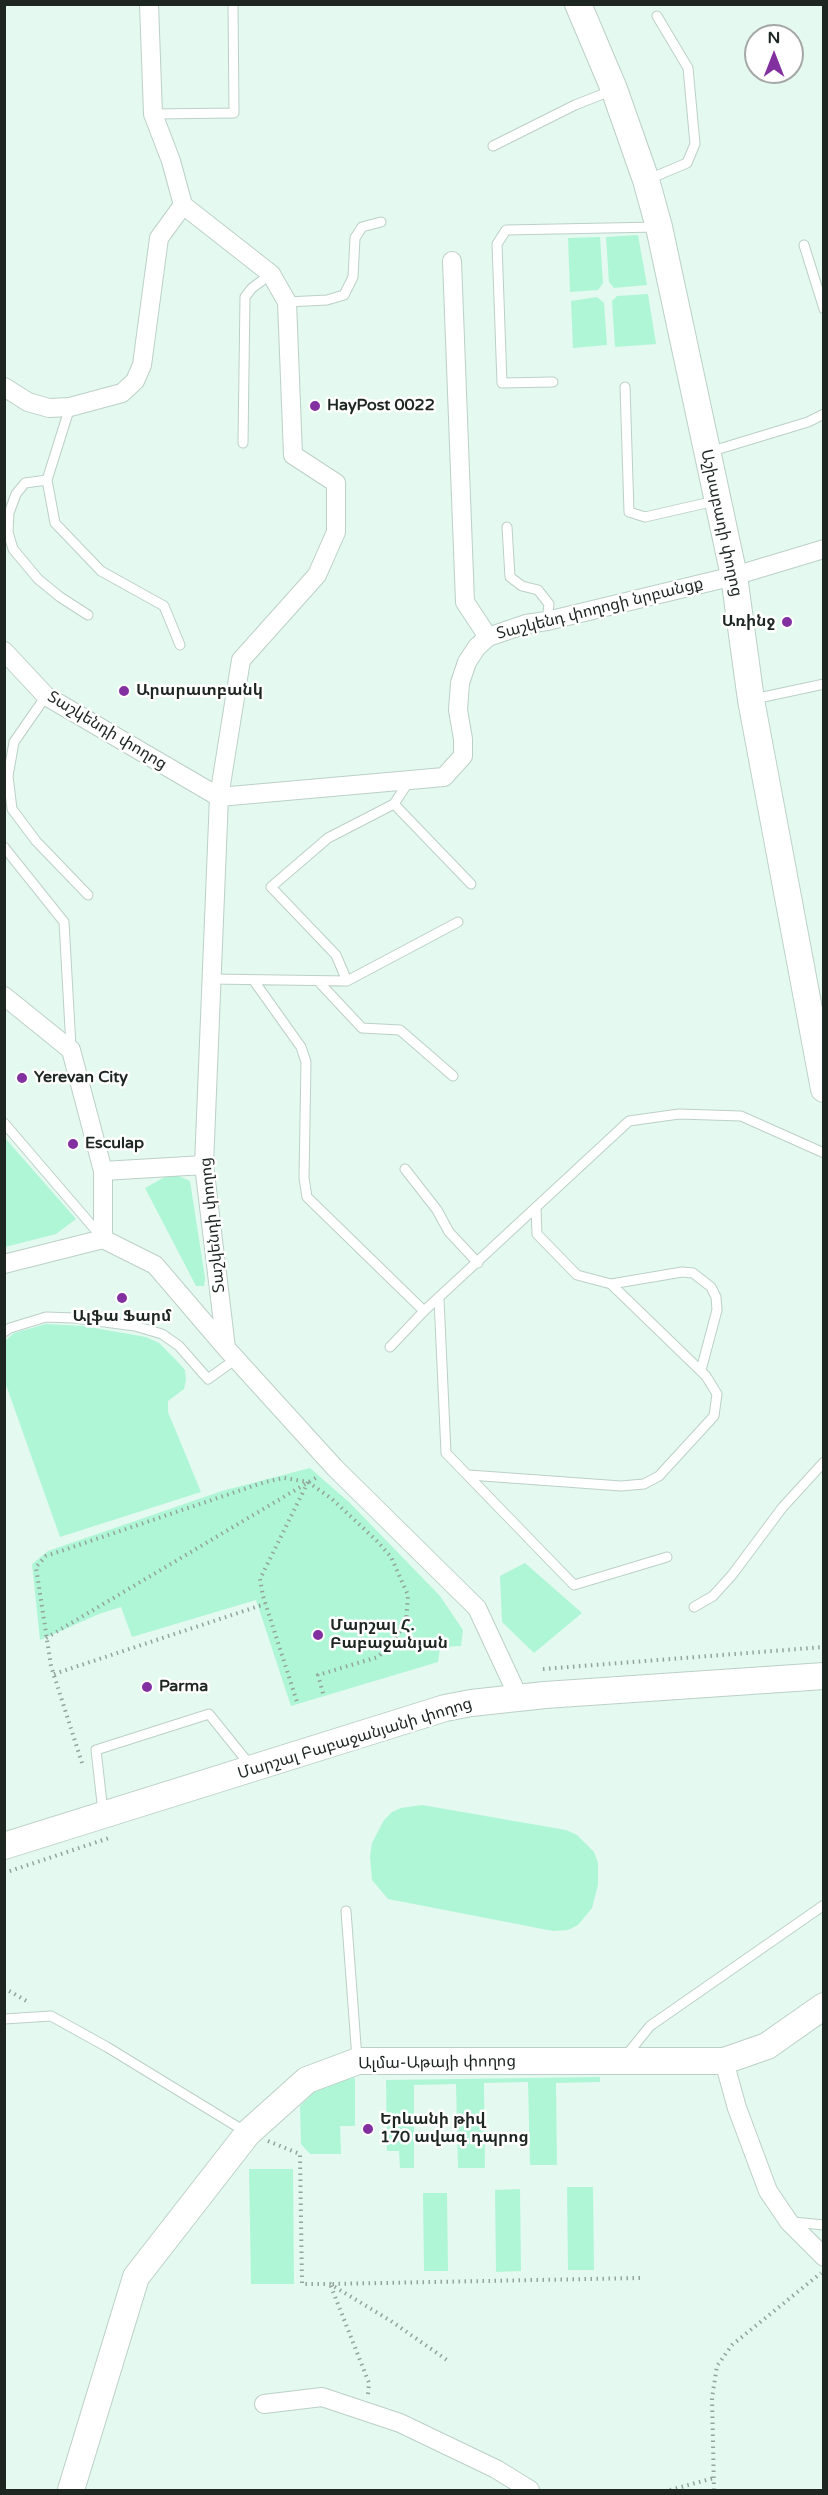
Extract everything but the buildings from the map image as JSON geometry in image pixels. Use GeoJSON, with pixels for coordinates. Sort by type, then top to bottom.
{"type":"FeatureCollection","features":[{"type":"Feature","properties":{"kind":"street"},"geometry":{"type":"LineString","coordinates":[[4,387],[28,402],[49,408],[70,407],[122,393],[135,381],[142,364],[159,238],[183,205],[171,161],[153,114],[150,4]]}},
{"type":"Feature","properties":{"kind":"street","name":"Աշխաբադի փողոց"},"geometry":{"type":"LineString","coordinates":[[578,4],[614,90],[646,180],[659,227],[734,576],[752,700],[824,1089]]}},
{"type":"Feature","properties":{"kind":"street","name":"Տաշկենդի փողոց"},"geometry":{"type":"LineString","coordinates":[[183,205],[271,274],[287,302],[293,455],[336,483],[336,532],[317,575],[241,660],[219,797],[204,1165],[231,1354]]}},
{"type":"Feature","properties":{"kind":"street"},"geometry":{"type":"LineString","coordinates":[[452,261],[465,602],[488,637]]}},
{"type":"Feature","properties":{"kind":"street","name":"Տաշկենդ փողոցի նրբանցք"},"geometry":{"type":"LineString","coordinates":[[219,797],[444,777],[463,756],[463,739],[458,710],[460,683],[467,662],[477,647],[488,637],[526,624],[734,576],[824,549]]}},
{"type":"Feature","properties":{"kind":"street","name":"Տաշկենդի փողոց"},"geometry":{"type":"LineString","coordinates":[[4,651],[46,696],[219,797]]}},
{"type":"Feature","properties":{"kind":"street"},"geometry":{"type":"LineString","coordinates":[[4,996],[71,1050],[104,1171],[103,1239],[4,1263]]}},
{"type":"Feature","properties":{"kind":"street"},"geometry":{"type":"LineString","coordinates":[[104,1171],[204,1165]]}},
{"type":"Feature","properties":{"kind":"street","name":"Տաշկենդի փողոց"},"geometry":{"type":"LineString","coordinates":[[103,1239],[155,1265],[231,1354]]}},
{"type":"Feature","properties":{"kind":"street"},"geometry":{"type":"LineString","coordinates":[[231,1354],[335,1468],[477,1608],[519,1698]]}},
{"type":"Feature","properties":{"kind":"street","name":"Մարշալ Բաբաջանյանի փողոց"},"geometry":{"type":"LineString","coordinates":[[4,1846],[109,1826],[254,1769],[445,1708],[471,1702],[824,1676]]}},
{"type":"Feature","properties":{"kind":"street","name":"Ալմա-Աթայի փողոց"},"geometry":{"type":"LineString","coordinates":[[71,2490],[136,2277],[248,2133],[307,2080],[358,2061],[723,2061],[767,2046],[824,2006]]}},
{"type":"Feature","properties":{"kind":"street"},"geometry":{"type":"LineString","coordinates":[[723,2061],[737,2108],[768,2191],[789,2222],[824,2257]]}},
{"type":"Feature","properties":{"kind":"street"},"geometry":{"type":"LineString","coordinates":[[264,2404],[322,2397],[400,2423],[496,2469],[530,2490]]}},
{"type":"Feature","properties":{"kind":"lane"},"geometry":{"type":"LineString","coordinates":[[153,114],[234,113],[233,4]]}},
{"type":"Feature","properties":{"kind":"lane"},"geometry":{"type":"LineString","coordinates":[[646,180],[687,163],[695,144],[688,68],[657,16]]}},
{"type":"Feature","properties":{"kind":"lane"},"geometry":{"type":"LineString","coordinates":[[493,146],[574,105],[614,90]]}},
{"type":"Feature","properties":{"kind":"lane"},"geometry":{"type":"LineString","coordinates":[[287,302],[327,300],[344,295],[353,277],[355,238],[362,227],[381,222]]}},
{"type":"Feature","properties":{"kind":"lane"},"geometry":{"type":"LineString","coordinates":[[553,382],[502,383],[498,244],[506,230],[659,227]]}},
{"type":"Feature","properties":{"kind":"lane"},"geometry":{"type":"LineString","coordinates":[[804,245],[824,309]]}},
{"type":"Feature","properties":{"kind":"lane"},"geometry":{"type":"LineString","coordinates":[[243,443],[245,297],[252,288],[271,274]]}},
{"type":"Feature","properties":{"kind":"lane"},"geometry":{"type":"LineString","coordinates":[[625,387],[629,512],[645,518],[717,500]]}},
{"type":"Feature","properties":{"kind":"lane"},"geometry":{"type":"LineString","coordinates":[[70,407],[47,480],[55,522],[100,571],[164,606],[180,645]]}},
{"type":"Feature","properties":{"kind":"lane"},"geometry":{"type":"LineString","coordinates":[[707,453],[808,422],[824,414]]}},
{"type":"Feature","properties":{"kind":"lane"},"geometry":{"type":"LineString","coordinates":[[47,480],[26,483],[16,494],[9,513],[8,532],[13,549],[38,579],[88,615]]}},
{"type":"Feature","properties":{"kind":"lane"},"geometry":{"type":"LineString","coordinates":[[507,527],[510,577],[522,586],[538,590],[549,604],[547,621]]}},
{"type":"Feature","properties":{"kind":"lane"},"geometry":{"type":"LineString","coordinates":[[752,700],[824,684]]}},
{"type":"Feature","properties":{"kind":"lane"},"geometry":{"type":"LineString","coordinates":[[46,696],[14,742],[8,776],[12,809],[36,841],[88,895]]}},
{"type":"Feature","properties":{"kind":"lane"},"geometry":{"type":"LineString","coordinates":[[347,981],[336,955],[271,887],[328,838],[393,804],[409,781]]}},
{"type":"Feature","properties":{"kind":"lane"},"geometry":{"type":"LineString","coordinates":[[393,804],[471,884]]}},
{"type":"Feature","properties":{"kind":"lane"},"geometry":{"type":"LineString","coordinates":[[4,847],[63,922],[71,1050]]}},
{"type":"Feature","properties":{"kind":"lane"},"geometry":{"type":"LineString","coordinates":[[211,979],[347,981],[458,922]]}},
{"type":"Feature","properties":{"kind":"lane"},"geometry":{"type":"LineString","coordinates":[[254,981],[301,1047],[306,1062],[304,1178],[307,1197],[424,1311]]}},
{"type":"Feature","properties":{"kind":"lane"},"geometry":{"type":"LineString","coordinates":[[318,981],[362,1028],[400,1030],[453,1076]]}},
{"type":"Feature","properties":{"kind":"lane"},"geometry":{"type":"LineString","coordinates":[[390,1347],[424,1311],[629,1121],[679,1114],[741,1116],[824,1153]]}},
{"type":"Feature","properties":{"kind":"lane"},"geometry":{"type":"LineString","coordinates":[[4,1123],[103,1239]]}},
{"type":"Feature","properties":{"kind":"lane"},"geometry":{"type":"LineString","coordinates":[[405,1169],[437,1210],[449,1232],[477,1263]]}},
{"type":"Feature","properties":{"kind":"lane"},"geometry":{"type":"LineString","coordinates":[[536,1208],[537,1234],[577,1275],[611,1284],[682,1272],[693,1273],[711,1287],[716,1297],[717,1310],[701,1370]]}},
{"type":"Feature","properties":{"kind":"lane"},"geometry":{"type":"LineString","coordinates":[[469,1475],[621,1486],[644,1484],[659,1476],[714,1416],[717,1395],[701,1370],[611,1284]]}},
{"type":"Feature","properties":{"kind":"lane"},"geometry":{"type":"LineString","coordinates":[[438,1299],[446,1453],[574,1585],[667,1557]]}},
{"type":"Feature","properties":{"kind":"lane"},"geometry":{"type":"LineString","coordinates":[[4,1332],[46,1317],[74,1318],[135,1326],[162,1334],[178,1346],[208,1379],[231,1354]]}},
{"type":"Feature","properties":{"kind":"lane"},"geometry":{"type":"LineString","coordinates":[[694,1607],[713,1596],[732,1575],[782,1509],[824,1462]]}},
{"type":"Feature","properties":{"kind":"lane"},"geometry":{"type":"LineString","coordinates":[[109,1826],[96,1750],[209,1714],[254,1769]]}},
{"type":"Feature","properties":{"kind":"lane"},"geometry":{"type":"LineString","coordinates":[[621,2061],[650,2026],[824,1905]]}},
{"type":"Feature","properties":{"kind":"lane"},"geometry":{"type":"LineString","coordinates":[[346,1911],[358,2061]]}},
{"type":"Feature","properties":{"kind":"lane"},"geometry":{"type":"LineString","coordinates":[[4,2019],[51,2016],[107,2047],[248,2133]]}},
{"type":"Feature","properties":{"kind":"lane"},"geometry":{"type":"LineString","coordinates":[[789,2222],[824,2225]]}},
{"type":"Feature","properties":{"kind":"path"},"geometry":{"type":"LineString","coordinates":[[46,1638],[335,1468]]}},
{"type":"Feature","properties":{"kind":"path"},"geometry":{"type":"LineString","coordinates":[[84,1769],[54,1674],[46,1638],[36,1567],[46,1556],[265,1482],[284,1478],[308,1482],[332,1499],[377,1540],[391,1557],[408,1595],[406,1622],[378,1657],[318,1675],[324,1697]]}},
{"type":"Feature","properties":{"kind":"path"},"geometry":{"type":"LineString","coordinates":[[298,1705],[260,1580],[308,1482]]}},
{"type":"Feature","properties":{"kind":"path"},"geometry":{"type":"LineString","coordinates":[[54,1674],[266,1604]]}},
{"type":"Feature","properties":{"kind":"path"},"geometry":{"type":"LineString","coordinates":[[543,1669],[824,1647]]}},
{"type":"Feature","properties":{"kind":"path"},"geometry":{"type":"LineString","coordinates":[[4,1874],[109,1826]]}},
{"type":"Feature","properties":{"kind":"path"},"geometry":{"type":"LineString","coordinates":[[248,2133],[300,2154],[302,2284],[640,2278]]}},
{"type":"Feature","properties":{"kind":"path"},"geometry":{"type":"LineString","coordinates":[[714,2490],[712,2398],[717,2366],[732,2345],[824,2271]]}},
{"type":"Feature","properties":{"kind":"path"},"geometry":{"type":"LineString","coordinates":[[330,2284],[391,2321],[447,2360]]}},
{"type":"Feature","properties":{"kind":"path"},"geometry":{"type":"LineString","coordinates":[[330,2284],[369,2383],[366,2412]]}},
{"type":"Feature","properties":{"kind":"path"},"geometry":{"type":"LineString","coordinates":[[670,2490],[714,2478]]}},
{"type":"Feature","properties":{"kind":"green space"},"geometry":{"type":"Polygon","coordinates":[[[638,235],[647,285],[614,288],[609,282],[606,237],[638,235]]]}},
{"type":"Feature","properties":{"kind":"green space"},"geometry":{"type":"Polygon","coordinates":[[[600,237],[603,283],[598,290],[570,292],[568,238],[600,237]]]}},
{"type":"Feature","properties":{"kind":"green space"},"geometry":{"type":"Polygon","coordinates":[[[648,294],[656,344],[615,347],[612,301],[617,296],[648,294]]]}},
{"type":"Feature","properties":{"kind":"green space"},"geometry":{"type":"Polygon","coordinates":[[[597,297],[604,303],[607,345],[573,348],[571,301],[597,297]]]}},
{"type":"Feature","properties":{"kind":"green space"},"geometry":{"type":"Polygon","coordinates":[[[5,1138],[76,1219],[56,1234],[5,1247],[5,1138]]]}},
{"type":"Feature","properties":{"kind":"green space"},"geometry":{"type":"Polygon","coordinates":[[[172,1173],[190,1181],[205,1278],[204,1286],[196,1286],[145,1188],[172,1173]]]}},
{"type":"Feature","properties":{"kind":"green space"},"geometry":{"type":"Polygon","coordinates":[[[46,1324],[83,1326],[146,1337],[159,1343],[177,1361],[185,1370],[186,1380],[184,1389],[168,1401],[168,1412],[201,1492],[60,1537],[5,1382],[5,1341],[14,1333],[46,1324]]]}},
{"type":"Feature","properties":{"kind":"green space"},"geometry":{"type":"Polygon","coordinates":[[[310,1468],[350,1503],[440,1596],[463,1630],[461,1646],[440,1647],[438,1662],[291,1706],[256,1600],[132,1637],[121,1607],[99,1614],[40,1640],[32,1564],[48,1551],[222,1491],[310,1468]]]}},
{"type":"Feature","properties":{"kind":"green space"},"geometry":{"type":"Polygon","coordinates":[[[525,1563],[582,1613],[534,1653],[502,1622],[500,1576],[525,1563]]]}},
{"type":"Feature","properties":{"kind":"green space"},"geometry":{"type":"Polygon","coordinates":[[[422,1805],[566,1830],[577,1835],[594,1852],[598,1863],[598,1885],[592,1908],[578,1925],[568,1930],[553,1931],[388,1899],[372,1880],[370,1857],[372,1843],[384,1820],[392,1812],[401,1808],[422,1805]]]}},
{"type":"Feature","properties":{"kind":"green space"},"geometry":{"type":"Polygon","coordinates":[[[600,2077],[600,2082],[556,2083],[557,2165],[530,2165],[528,2082],[484,2083],[485,2168],[458,2168],[456,2084],[414,2085],[414,2168],[400,2168],[399,2151],[387,2151],[386,2080],[600,2077]]]}},
{"type":"Feature","properties":{"kind":"green space"},"geometry":{"type":"Polygon","coordinates":[[[355,2078],[355,2126],[340,2126],[341,2154],[310,2154],[301,2144],[300,2106],[327,2079],[355,2078]]]}},
{"type":"Feature","properties":{"kind":"green space"},"geometry":{"type":"Polygon","coordinates":[[[249,2169],[293,2169],[294,2284],[251,2284],[249,2169]]]}},
{"type":"Feature","properties":{"kind":"green space"},"geometry":{"type":"Polygon","coordinates":[[[567,2187],[593,2187],[594,2270],[568,2270],[567,2187]]]}},
{"type":"Feature","properties":{"kind":"green space"},"geometry":{"type":"Polygon","coordinates":[[[520,2189],[521,2271],[496,2272],[495,2190],[520,2189]]]}},
{"type":"Feature","properties":{"kind":"green space"},"geometry":{"type":"Polygon","coordinates":[[[423,2193],[447,2193],[448,2271],[424,2271],[423,2193]]]}},
{"type":"Feature","properties":{"kind":"place","name":"HayPost 0022"},"geometry":{"type":"Point","coordinates":[315,406]}},
{"type":"Feature","properties":{"kind":"place","name":"Առինջ"},"geometry":{"type":"Point","coordinates":[787,622]}},
{"type":"Feature","properties":{"kind":"place","name":"Արարատբանկ"},"geometry":{"type":"Point","coordinates":[124,691]}},
{"type":"Feature","properties":{"kind":"place","name":"Yerevan City"},"geometry":{"type":"Point","coordinates":[22,1078]}},
{"type":"Feature","properties":{"kind":"place","name":"Esculap"},"geometry":{"type":"Point","coordinates":[73,1144]}},
{"type":"Feature","properties":{"kind":"place","name":"Ալֆա Ֆարմ"},"geometry":{"type":"Point","coordinates":[122,1298]}},
{"type":"Feature","properties":{"kind":"place","name":"Մարշալ Հ. Բաբաջանյան"},"geometry":{"type":"Point","coordinates":[318,1635]}},
{"type":"Feature","properties":{"kind":"place","name":"Parma"},"geometry":{"type":"Point","coordinates":[147,1687]}},
{"type":"Feature","properties":{"kind":"place","name":"Երևանի թիվ 170 ավագ դպրոց"},"geometry":{"type":"Point","coordinates":[368,2129]}}]}
